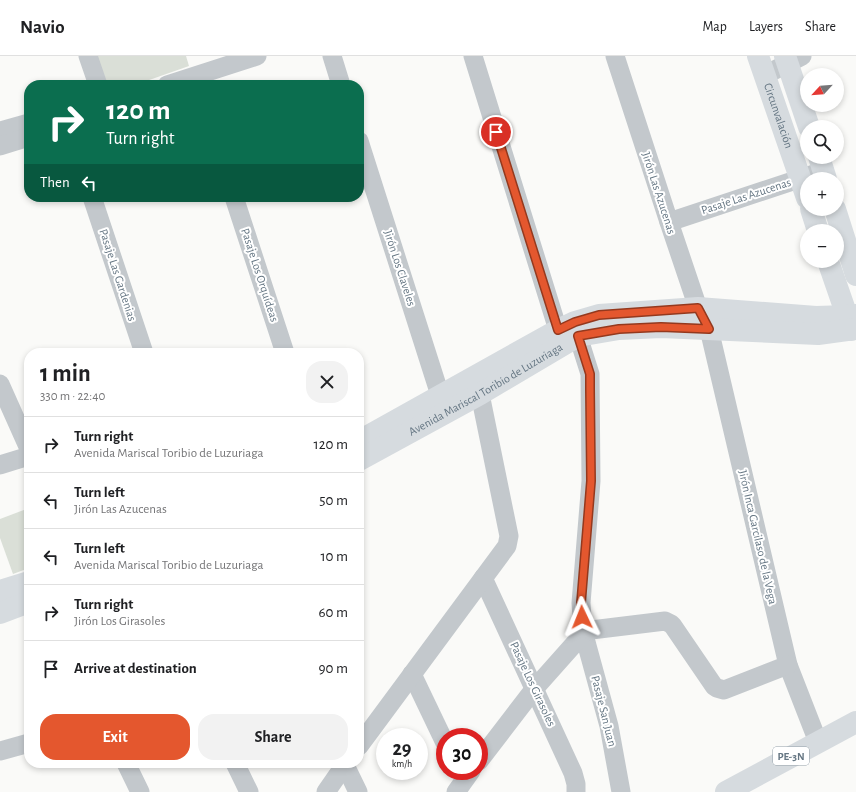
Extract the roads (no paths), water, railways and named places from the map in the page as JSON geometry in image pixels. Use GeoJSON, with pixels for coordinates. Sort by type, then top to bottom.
{"type":"FeatureCollection","features":[{"type":"Feature","properties":{"kind":"main road","name":"Circunvalación"},"geometry":{"type":"LineString","coordinates":[[792,58],[807,120]]}},
{"type":"Feature","properties":{"kind":"main road","name":"Circunvalación"},"geometry":{"type":"LineString","coordinates":[[762,66],[800,176]]}},
{"type":"Feature","properties":{"kind":"main road"},"geometry":{"type":"LineString","coordinates":[[837,216],[856,275]]}},
{"type":"Feature","properties":{"kind":"main road"},"geometry":{"type":"LineString","coordinates":[[831,268],[852,323]]}},
{"type":"Feature","properties":{"kind":"main road","name":"Avenida Mariscal Toribio de Luzuriaga"},"geometry":{"type":"LineString","coordinates":[[364,457],[480,394],[568,333],[575,322],[599,315],[698,308],[816,317],[852,323]]}},
{"type":"Feature","properties":{"kind":"main road","name":"Avenida Mariscal Toribio de Luzuriaga"},"geometry":{"type":"LineString","coordinates":[[364,438],[440,395],[568,333],[661,327],[818,334],[852,323]]}},
{"type":"Feature","properties":{"kind":"main road","name":"PE-3N"},"geometry":{"type":"LineString","coordinates":[[726,792],[854,724]]}},
{"type":"Feature","properties":{"kind":"street"},"geometry":{"type":"LineString","coordinates":[[88,56],[96,80]]}},
{"type":"Feature","properties":{"kind":"street"},"geometry":{"type":"LineString","coordinates":[[196,80],[257,56]]}},
{"type":"Feature","properties":{"kind":"street"},"geometry":{"type":"LineString","coordinates":[[332,56],[339,80]]}},
{"type":"Feature","properties":{"kind":"street","name":"Pasaje San Juan"},"geometry":{"type":"LineString","coordinates":[[473,56],[568,333],[590,374],[591,481],[581,603],[583,633],[609,726],[621,792]]}},
{"type":"Feature","properties":{"kind":"street","name":"Jirón Las Azucenas"},"geometry":{"type":"LineString","coordinates":[[615,56],[668,222],[698,308],[709,329]]}},
{"type":"Feature","properties":{"kind":"street"},"geometry":{"type":"LineString","coordinates":[[762,66],[792,58]]}},
{"type":"Feature","properties":{"kind":"street"},"geometry":{"type":"LineString","coordinates":[[0,131],[24,124]]}},
{"type":"Feature","properties":{"kind":"street"},"geometry":{"type":"LineString","coordinates":[[0,146],[24,139]]}},
{"type":"Feature","properties":{"kind":"street","name":"Jirón Los Claveles"},"geometry":{"type":"LineString","coordinates":[[364,157],[440,395]]}},
{"type":"Feature","properties":{"kind":"street","name":"Pasaje Las Azucenas"},"geometry":{"type":"LineString","coordinates":[[668,222],[800,189]]}},
{"type":"Feature","properties":{"kind":"street","name":"Pasaje Las Gardenias"},"geometry":{"type":"LineString","coordinates":[[94,202],[142,348]]}},
{"type":"Feature","properties":{"kind":"street","name":"Pasaje Los Orquídeas"},"geometry":{"type":"LineString","coordinates":[[236,202],[283,348]]}},
{"type":"Feature","properties":{"kind":"street","name":"Jirón Inca Garcilaso de la Vega"},"geometry":{"type":"LineString","coordinates":[[709,329],[788,665],[818,742]]}},
{"type":"Feature","properties":{"kind":"street"},"geometry":{"type":"LineString","coordinates":[[0,384],[24,438]]}},
{"type":"Feature","properties":{"kind":"street"},"geometry":{"type":"LineString","coordinates":[[364,739],[507,546],[509,536],[480,394]]}},
{"type":"Feature","properties":{"kind":"street"},"geometry":{"type":"LineString","coordinates":[[0,466],[24,458]]}},
{"type":"Feature","properties":{"kind":"street","name":"Pasaje Los Girasoles"},"geometry":{"type":"LineString","coordinates":[[483,578],[574,773],[576,792]]}},
{"type":"Feature","properties":{"kind":"street"},"geometry":{"type":"LineString","coordinates":[[488,748],[535,688],[583,633],[665,621],[669,622],[714,686],[724,690],[788,665]]}},
{"type":"Feature","properties":{"kind":"street"},"geometry":{"type":"LineString","coordinates":[[412,674],[438,728]]}},
{"type":"Feature","properties":{"kind":"street"},"geometry":{"type":"LineString","coordinates":[[0,751],[24,744]]}},
{"type":"Feature","properties":{"kind":"street"},"geometry":{"type":"LineString","coordinates":[[128,768],[140,792]]}},
{"type":"Feature","properties":{"kind":"street"},"geometry":{"type":"LineString","coordinates":[[237,768],[249,792]]}},
{"type":"Feature","properties":{"kind":"street"},"geometry":{"type":"LineString","coordinates":[[326,792],[342,768]]}},
{"type":"Feature","properties":{"kind":"street"},"geometry":{"type":"LineString","coordinates":[[347,768],[358,792]]}}]}
